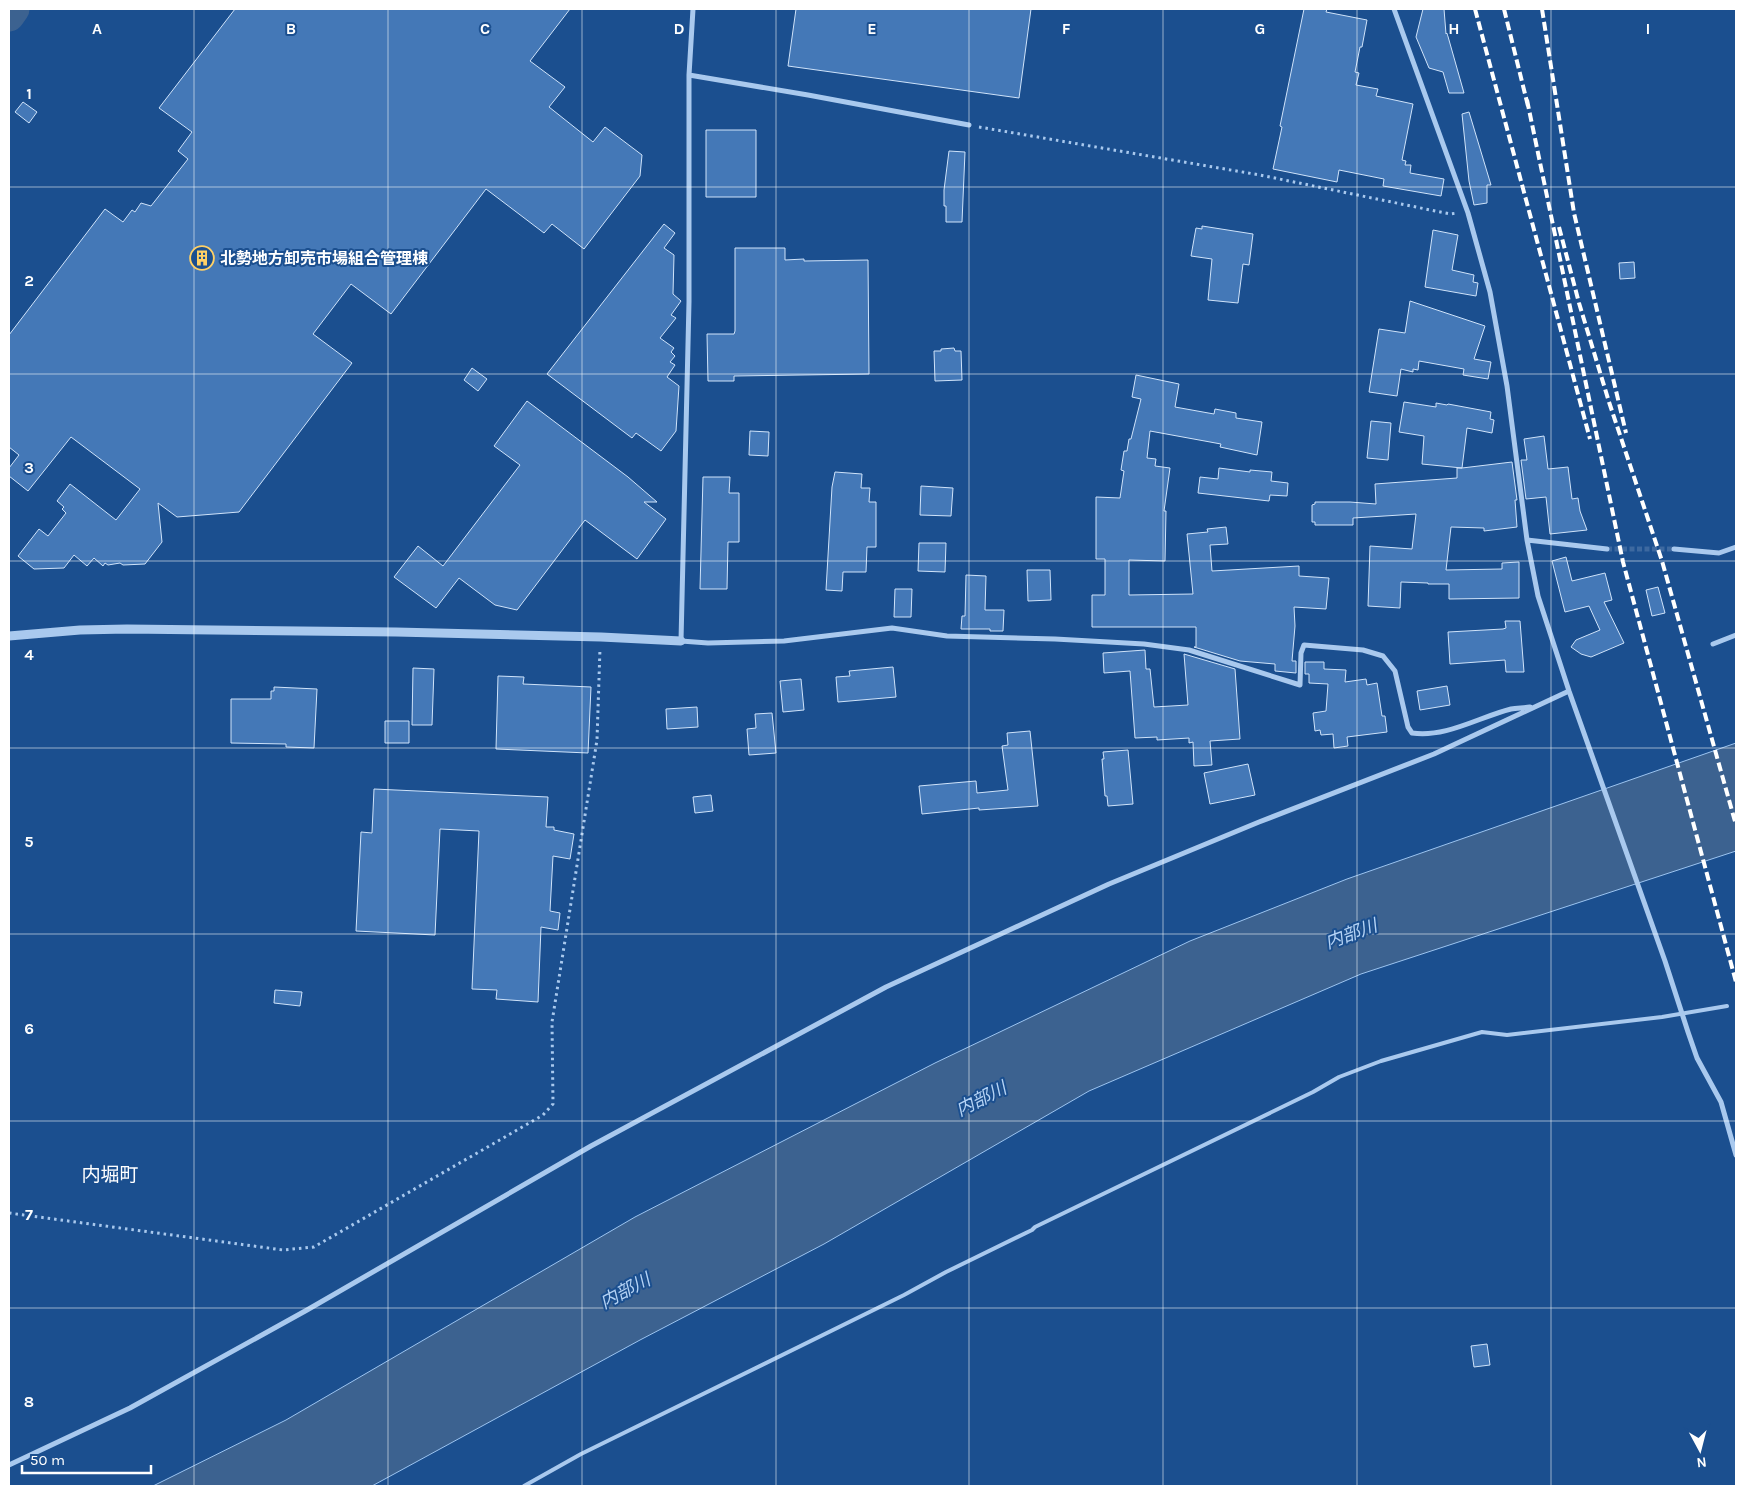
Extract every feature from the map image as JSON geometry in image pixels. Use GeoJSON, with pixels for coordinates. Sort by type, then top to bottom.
{"type":"FeatureCollection","features":[{"type":"Feature","properties":{"kind":"street"},"geometry":{"type":"LineString","coordinates":[[682,641],[689,302],[688,75],[693,9]]}},
{"type":"Feature","properties":{"kind":"street"},"geometry":{"type":"LineString","coordinates":[[1394,9],[1468,213],[1490,292],[1507,386],[1527,540],[1538,596],[1568,691],[1665,961],[1697,1058],[1721,1102],[1736,1155]]}},
{"type":"Feature","properties":{"kind":"street"},"geometry":{"type":"LineString","coordinates":[[688,75],[969,125]]}},
{"type":"Feature","properties":{"kind":"street"},"geometry":{"type":"LineString","coordinates":[[1527,540],[1607,549]]}},
{"type":"Feature","properties":{"kind":"street"},"geometry":{"type":"LineString","coordinates":[[1674,549],[1719,553],[1736,547]]}},
{"type":"Feature","properties":{"kind":"street"},"geometry":{"type":"LineString","coordinates":[[9,636],[80,630],[128,629],[396,632],[601,637],[708,643],[784,641],[892,628],[947,636],[1144,644],[1189,650],[1300,685],[1301,653],[1304,645],[1363,650],[1383,656],[1395,671],[1408,727],[1412,733],[1424,734],[1446,730],[1511,709],[1536,706]]}},
{"type":"Feature","properties":{"kind":"street"},"geometry":{"type":"LineString","coordinates":[[1713,644],[1736,634]]}},
{"type":"Feature","properties":{"kind":"street"},"geometry":{"type":"LineString","coordinates":[[9,1466],[130,1408],[307,1310],[591,1146],[886,987],[1109,884],[1259,822],[1434,754],[1568,691]]}},
{"type":"Feature","properties":{"kind":"lane"},"geometry":{"type":"LineString","coordinates":[[524,1486],[590,1449],[1347,1074],[1381,1061],[1482,1032],[1507,1035],[1662,1018],[1726,1006]]}},
{"type":"Feature","properties":{"kind":"path"},"geometry":{"type":"LineString","coordinates":[[969,125],[1260,176],[1450,214],[1468,213]]}},
{"type":"Feature","properties":{"kind":"path"},"geometry":{"type":"LineString","coordinates":[[9,1213],[283,1250],[314,1247],[544,1115],[553,1104],[552,1022],[596,740],[601,637]]}},
{"type":"Feature","properties":{"kind":"water","name":"内部川"},"geometry":{"type":"Polygon","coordinates":[[[1736,743],[1736,851],[1361,974],[1089,1091],[824,1244],[640,1340],[372,1486],[153,1486],[286,1420],[635,1217],[935,1063],[1190,941],[1347,879],[1736,743]]]}},
{"type":"Feature","properties":{"kind":"building","name":"北勢地方卸売市場組合管理棟"},"geometry":{"type":"Polygon","coordinates":[[[235,9],[570,9],[530,61],[565,87],[549,107],[593,142],[605,127],[642,155],[640,176],[584,249],[552,224],[544,233],[486,189],[391,314],[351,284],[313,334],[352,363],[239,512],[177,517],[158,503],[162,542],[145,564],[123,565],[120,563],[108,565],[105,563],[103,566],[94,558],[87,566],[74,555],[64,568],[34,569],[18,556],[39,529],[48,536],[66,513],[62,509],[64,507],[57,501],[70,484],[116,520],[140,489],[71,437],[28,491],[9,476],[9,468],[19,455],[9,447],[9,335],[105,209],[123,222],[132,210],[135,212],[141,203],[151,206],[188,159],[178,151],[192,132],[159,108],[235,9]]]}},
{"type":"Feature","properties":{"kind":"building"},"geometry":{"type":"Polygon","coordinates":[[[796,9],[1031,9],[1019,98],[788,66],[796,9]]]}},
{"type":"Feature","properties":{"kind":"building"},"geometry":{"type":"Polygon","coordinates":[[[1304,9],[1327,9],[1326,12],[1367,20],[1355,72],[1359,73],[1356,85],[1378,89],[1376,96],[1413,104],[1402,160],[1406,161],[1405,165],[1411,165],[1410,173],[1444,179],[1441,196],[1383,186],[1384,179],[1339,170],[1337,182],[1273,169],[1304,9]]]}},
{"type":"Feature","properties":{"kind":"building"},"geometry":{"type":"Polygon","coordinates":[[[1423,9],[1444,9],[1446,34],[1464,93],[1449,93],[1443,72],[1429,68],[1416,37],[1423,9]]]}},
{"type":"Feature","properties":{"kind":"building"},"geometry":{"type":"Polygon","coordinates":[[[23,102],[37,112],[29,123],[15,112],[23,102]]]}},
{"type":"Feature","properties":{"kind":"building"},"geometry":{"type":"Polygon","coordinates":[[[1469,112],[1491,185],[1487,185],[1487,203],[1474,205],[1469,181],[1462,114],[1469,112]]]}},
{"type":"Feature","properties":{"kind":"building"},"geometry":{"type":"Polygon","coordinates":[[[706,130],[756,130],[756,197],[706,197],[706,130]]]}},
{"type":"Feature","properties":{"kind":"building"},"geometry":{"type":"Polygon","coordinates":[[[949,151],[965,152],[962,222],[946,222],[944,190],[949,151]]]}},
{"type":"Feature","properties":{"kind":"building"},"geometry":{"type":"Polygon","coordinates":[[[664,224],[675,233],[664,248],[674,255],[673,294],[681,301],[671,315],[676,318],[660,338],[674,348],[671,352],[675,356],[670,362],[675,365],[667,377],[679,386],[676,431],[661,451],[636,433],[632,438],[547,374],[664,224]]]}},
{"type":"Feature","properties":{"kind":"building"},"geometry":{"type":"Polygon","coordinates":[[[1202,226],[1253,234],[1249,265],[1243,264],[1238,303],[1208,300],[1212,259],[1191,256],[1196,228],[1202,229],[1202,226]]]}},
{"type":"Feature","properties":{"kind":"building"},"geometry":{"type":"Polygon","coordinates":[[[1433,230],[1458,235],[1452,270],[1474,275],[1473,282],[1478,283],[1476,296],[1425,287],[1433,230]]]}},
{"type":"Feature","properties":{"kind":"building"},"geometry":{"type":"Polygon","coordinates":[[[735,248],[785,248],[785,260],[868,260],[869,374],[734,376],[734,381],[708,381],[707,334],[734,334],[735,331],[735,248]]]}},
{"type":"Feature","properties":{"kind":"building"},"geometry":{"type":"Polygon","coordinates":[[[1634,262],[1635,278],[1620,279],[1619,263],[1634,262]]]}},
{"type":"Feature","properties":{"kind":"building"},"geometry":{"type":"Polygon","coordinates":[[[1410,301],[1485,326],[1474,359],[1491,362],[1488,379],[1463,375],[1464,369],[1419,361],[1418,370],[1413,369],[1413,372],[1401,369],[1397,396],[1369,392],[1379,329],[1405,333],[1410,301]]]}},
{"type":"Feature","properties":{"kind":"building"},"geometry":{"type":"Polygon","coordinates":[[[954,348],[955,351],[961,351],[962,380],[935,381],[934,351],[954,348]]]}},
{"type":"Feature","properties":{"kind":"building"},"geometry":{"type":"Polygon","coordinates":[[[472,368],[487,379],[478,391],[464,380],[472,368]]]}},
{"type":"Feature","properties":{"kind":"building"},"geometry":{"type":"Polygon","coordinates":[[[1136,375],[1179,384],[1175,407],[1214,414],[1215,409],[1236,413],[1236,418],[1262,422],[1257,455],[1220,447],[1221,444],[1150,431],[1147,458],[1156,459],[1155,466],[1170,468],[1164,511],[1166,511],[1165,561],[1129,560],[1129,595],[1193,594],[1187,534],[1208,532],[1207,529],[1226,527],[1228,544],[1210,545],[1212,571],[1299,566],[1299,576],[1329,578],[1326,609],[1294,607],[1295,626],[1292,661],[1296,661],[1296,673],[1275,671],[1275,664],[1240,661],[1194,647],[1196,647],[1196,627],[1092,627],[1092,595],[1105,595],[1105,559],[1096,559],[1096,497],[1120,498],[1124,471],[1121,470],[1124,451],[1127,451],[1129,439],[1131,439],[1141,399],[1132,397],[1136,375]]]}},
{"type":"Feature","properties":{"kind":"building"},"geometry":{"type":"Polygon","coordinates":[[[527,401],[628,477],[657,502],[644,502],[666,519],[637,559],[585,520],[517,610],[495,605],[459,578],[436,608],[394,577],[418,546],[443,566],[520,465],[494,446],[527,401]]]}},
{"type":"Feature","properties":{"kind":"building"},"geometry":{"type":"Polygon","coordinates":[[[1404,402],[1436,407],[1436,403],[1448,404],[1491,412],[1490,419],[1494,420],[1492,433],[1467,428],[1462,468],[1422,464],[1424,436],[1399,432],[1404,402]]]}},
{"type":"Feature","properties":{"kind":"building"},"geometry":{"type":"Polygon","coordinates":[[[1371,421],[1391,423],[1388,460],[1367,458],[1371,421]]]}},
{"type":"Feature","properties":{"kind":"building"},"geometry":{"type":"Polygon","coordinates":[[[750,431],[769,432],[768,456],[749,455],[750,431]]]}},
{"type":"Feature","properties":{"kind":"building"},"geometry":{"type":"Polygon","coordinates":[[[1544,436],[1548,469],[1568,467],[1572,499],[1578,498],[1580,511],[1587,530],[1550,534],[1546,497],[1526,499],[1521,460],[1527,460],[1524,439],[1544,436]]]}},
{"type":"Feature","properties":{"kind":"building"},"geometry":{"type":"Polygon","coordinates":[[[1512,462],[1517,500],[1515,500],[1517,527],[1484,531],[1484,528],[1451,527],[1446,570],[1502,569],[1502,563],[1519,562],[1519,598],[1449,599],[1449,584],[1401,582],[1400,608],[1368,606],[1370,546],[1412,549],[1416,514],[1353,518],[1353,525],[1315,525],[1315,522],[1312,522],[1312,505],[1315,502],[1376,504],[1375,484],[1457,478],[1457,468],[1512,462]]]}},
{"type":"Feature","properties":{"kind":"building"},"geometry":{"type":"Polygon","coordinates":[[[1219,468],[1250,472],[1250,470],[1272,472],[1271,481],[1288,483],[1287,496],[1270,495],[1269,501],[1198,493],[1200,477],[1218,479],[1219,468]]]}},
{"type":"Feature","properties":{"kind":"building"},"geometry":{"type":"Polygon","coordinates":[[[835,472],[862,474],[861,488],[870,488],[869,502],[876,502],[876,547],[867,547],[866,572],[843,572],[842,591],[826,590],[832,487],[835,472]]]}},
{"type":"Feature","properties":{"kind":"building"},"geometry":{"type":"Polygon","coordinates":[[[703,477],[730,477],[729,493],[739,493],[739,542],[728,542],[727,589],[700,589],[703,477]]]}},
{"type":"Feature","properties":{"kind":"building"},"geometry":{"type":"Polygon","coordinates":[[[921,486],[953,488],[951,516],[920,515],[921,486]]]}},
{"type":"Feature","properties":{"kind":"building"},"geometry":{"type":"Polygon","coordinates":[[[919,543],[946,543],[945,572],[918,571],[919,543]]]}},
{"type":"Feature","properties":{"kind":"building"},"geometry":{"type":"Polygon","coordinates":[[[1566,557],[1572,581],[1605,573],[1612,600],[1604,602],[1624,643],[1591,657],[1581,654],[1571,647],[1576,640],[1600,630],[1589,606],[1565,612],[1552,561],[1566,557]]]}},
{"type":"Feature","properties":{"kind":"building"},"geometry":{"type":"Polygon","coordinates":[[[1027,570],[1050,570],[1051,600],[1028,601],[1027,570]]]}},
{"type":"Feature","properties":{"kind":"building"},"geometry":{"type":"Polygon","coordinates":[[[966,575],[986,576],[985,610],[1004,610],[1003,631],[961,629],[962,616],[965,616],[966,575]]]}},
{"type":"Feature","properties":{"kind":"building"},"geometry":{"type":"Polygon","coordinates":[[[1658,587],[1665,613],[1652,616],[1646,590],[1658,587]]]}},
{"type":"Feature","properties":{"kind":"building"},"geometry":{"type":"Polygon","coordinates":[[[895,589],[912,589],[911,617],[894,617],[895,589]]]}},
{"type":"Feature","properties":{"kind":"building"},"geometry":{"type":"Polygon","coordinates":[[[1505,621],[1520,621],[1524,672],[1506,672],[1505,660],[1450,664],[1448,632],[1503,629],[1506,628],[1505,621]]]}},
{"type":"Feature","properties":{"kind":"building"},"geometry":{"type":"Polygon","coordinates":[[[1145,650],[1146,669],[1150,669],[1154,707],[1188,705],[1184,654],[1235,669],[1240,739],[1210,741],[1212,765],[1194,766],[1193,742],[1189,743],[1189,738],[1157,740],[1157,737],[1135,738],[1130,671],[1104,673],[1103,653],[1145,650]]]}},
{"type":"Feature","properties":{"kind":"building"},"geometry":{"type":"Polygon","coordinates":[[[1305,662],[1324,662],[1324,669],[1346,670],[1345,682],[1366,679],[1367,685],[1377,683],[1382,716],[1385,716],[1387,732],[1347,737],[1348,746],[1334,748],[1333,734],[1321,735],[1320,730],[1315,731],[1313,713],[1326,711],[1328,684],[1309,683],[1309,674],[1305,674],[1305,662]]]}},
{"type":"Feature","properties":{"kind":"building"},"geometry":{"type":"Polygon","coordinates":[[[893,667],[896,697],[838,702],[836,677],[850,676],[849,671],[893,667]]]}},
{"type":"Feature","properties":{"kind":"building"},"geometry":{"type":"Polygon","coordinates":[[[413,668],[434,669],[432,725],[412,725],[413,668]]]}},
{"type":"Feature","properties":{"kind":"building"},"geometry":{"type":"Polygon","coordinates":[[[498,676],[524,677],[523,684],[591,687],[588,753],[496,749],[498,676]]]}},
{"type":"Feature","properties":{"kind":"building"},"geometry":{"type":"Polygon","coordinates":[[[801,679],[804,710],[783,712],[780,681],[801,679]]]}},
{"type":"Feature","properties":{"kind":"building"},"geometry":{"type":"Polygon","coordinates":[[[1447,686],[1450,705],[1420,710],[1417,691],[1447,686]]]}},
{"type":"Feature","properties":{"kind":"building"},"geometry":{"type":"Polygon","coordinates":[[[274,687],[317,689],[314,748],[286,747],[286,744],[231,743],[231,699],[271,699],[271,691],[274,691],[274,687]]]}},
{"type":"Feature","properties":{"kind":"building"},"geometry":{"type":"Polygon","coordinates":[[[697,707],[698,727],[667,729],[666,709],[697,707]]]}},
{"type":"Feature","properties":{"kind":"building"},"geometry":{"type":"Polygon","coordinates":[[[772,713],[776,753],[749,755],[747,729],[756,728],[755,714],[772,713]]]}},
{"type":"Feature","properties":{"kind":"building"},"geometry":{"type":"Polygon","coordinates":[[[385,721],[409,721],[409,743],[385,743],[385,721]]]}},
{"type":"Feature","properties":{"kind":"building"},"geometry":{"type":"Polygon","coordinates":[[[1030,731],[1038,806],[979,810],[979,808],[922,814],[919,786],[976,781],[977,793],[1008,790],[1002,746],[1008,745],[1007,733],[1030,731]]]}},
{"type":"Feature","properties":{"kind":"building"},"geometry":{"type":"Polygon","coordinates":[[[1128,750],[1133,804],[1108,806],[1107,796],[1105,796],[1103,752],[1128,750]]]}},
{"type":"Feature","properties":{"kind":"building"},"geometry":{"type":"Polygon","coordinates":[[[1248,764],[1255,795],[1210,804],[1204,773],[1248,764]]]}},
{"type":"Feature","properties":{"kind":"building"},"geometry":{"type":"Polygon","coordinates":[[[374,789],[548,797],[546,827],[554,827],[554,830],[574,834],[570,859],[553,856],[550,911],[560,913],[558,930],[541,927],[538,1002],[496,999],[497,990],[472,989],[479,831],[440,829],[435,935],[356,931],[361,832],[372,833],[374,789]]]}},
{"type":"Feature","properties":{"kind":"building"},"geometry":{"type":"Polygon","coordinates":[[[711,795],[713,811],[695,813],[693,797],[711,795]]]}},
{"type":"Feature","properties":{"kind":"building"},"geometry":{"type":"Polygon","coordinates":[[[275,990],[302,992],[300,1006],[274,1003],[275,990]]]}},
{"type":"Feature","properties":{"kind":"building"},"geometry":{"type":"Polygon","coordinates":[[[1487,1344],[1490,1365],[1474,1367],[1471,1346],[1487,1344]]]}},
{"type":"Feature","properties":{"kind":"waterway"},"geometry":{"type":"LineString","coordinates":[[9,16],[14,9]]}},
{"type":"Feature","properties":{"kind":"tunnel"},"geometry":{"type":"LineString","coordinates":[[1607,549],[1674,549]]}},
{"type":"Feature","properties":{"kind":"railway"},"geometry":{"type":"LineString","coordinates":[[1475,9],[1590,439]]}},
{"type":"Feature","properties":{"kind":"railway"},"geometry":{"type":"LineString","coordinates":[[1504,9],[1528,106]]}},
{"type":"Feature","properties":{"kind":"railway"},"geometry":{"type":"LineString","coordinates":[[1542,9],[1574,213],[1626,433]]}},
{"type":"Feature","properties":{"kind":"railway"},"geometry":{"type":"LineString","coordinates":[[1527,100],[1623,562],[1736,982]]}},
{"type":"Feature","properties":{"kind":"railway"},"geometry":{"type":"LineString","coordinates":[[1559,227],[1579,303],[1609,402],[1662,561],[1736,825]]}},
{"type":"Feature","properties":{"kind":"place","name":"北勢地方卸売市場組合管理棟"},"geometry":{"type":"Point","coordinates":[202,258]}},
{"type":"Feature","properties":{"kind":"district","name":"内堀町"},"geometry":{"type":"Point","coordinates":[110,1175]}}]}
